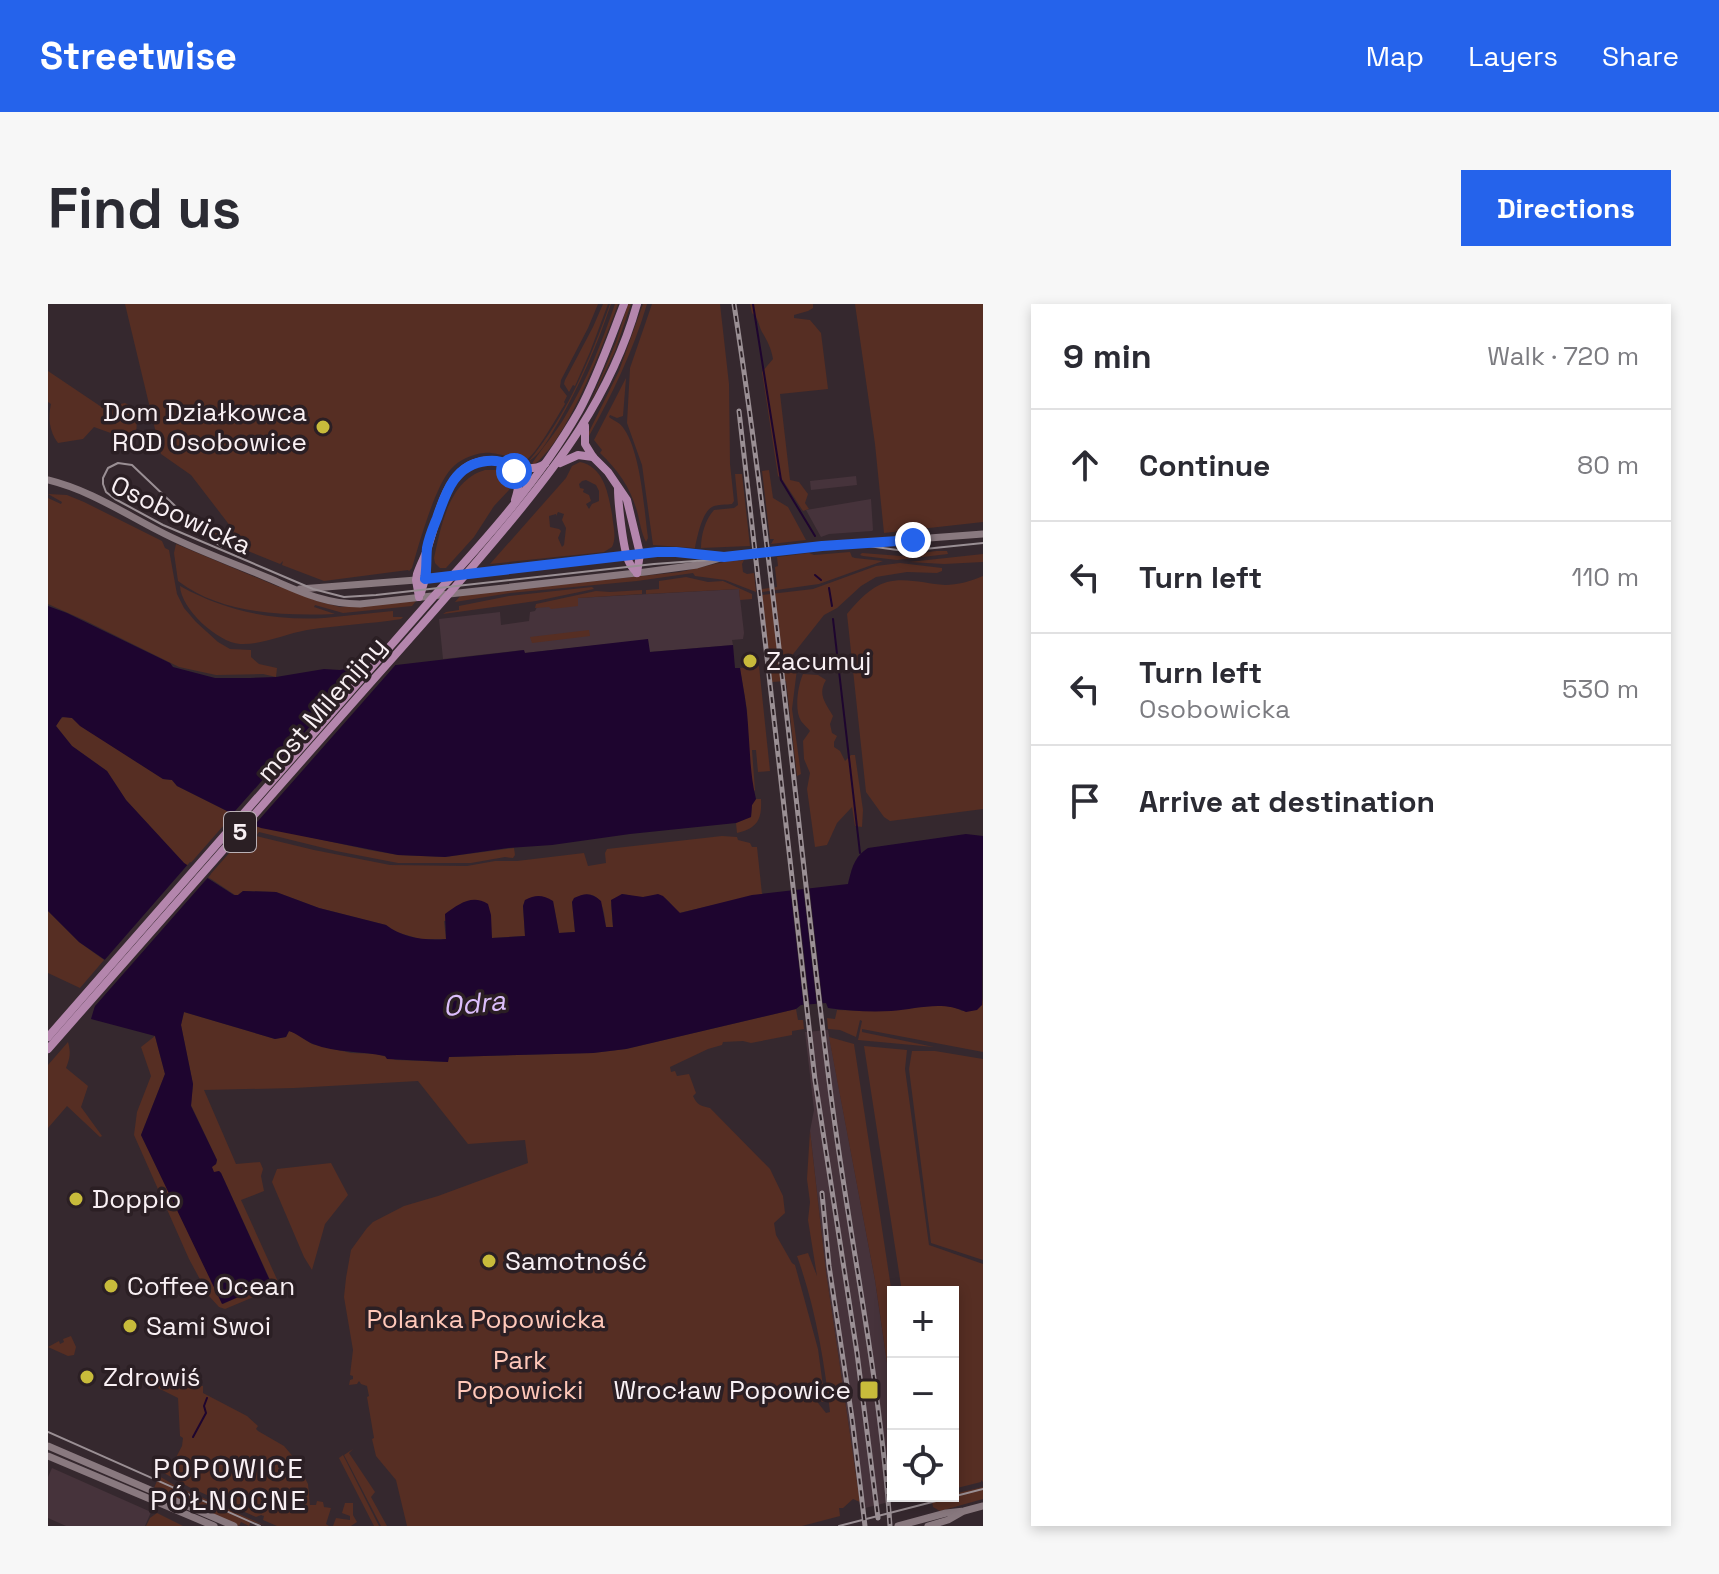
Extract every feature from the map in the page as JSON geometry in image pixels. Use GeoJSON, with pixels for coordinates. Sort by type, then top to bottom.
{"type":"FeatureCollection","features":[{"type":"Feature","properties":{"kind":"main road","name":"5"},"geometry":{"type":"LineString","coordinates":[[513,505],[545,463],[588,394],[624,304]]}},
{"type":"Feature","properties":{"kind":"main road","name":"5"},"geometry":{"type":"LineString","coordinates":[[557,464],[585,422],[616,364],[637,304]]}},
{"type":"Feature","properties":{"kind":"main road"},"geometry":{"type":"LineString","coordinates":[[585,422],[584,441],[627,500],[640,554],[637,573]]}},
{"type":"Feature","properties":{"kind":"main road"},"geometry":{"type":"LineString","coordinates":[[557,464],[578,455],[593,457]]}},
{"type":"Feature","properties":{"kind":"main road"},"geometry":{"type":"LineString","coordinates":[[419,597],[431,534],[448,488],[457,474],[470,465],[484,461],[499,461],[530,470],[545,463]]}},
{"type":"Feature","properties":{"kind":"main road","name":"most Milenijny"},"geometry":{"type":"LineString","coordinates":[[48,1049],[478,560],[557,464]]}},
{"type":"Feature","properties":{"kind":"main road"},"geometry":{"type":"LineString","coordinates":[[510,465],[519,482],[513,505]]}},
{"type":"Feature","properties":{"kind":"main road"},"geometry":{"type":"LineString","coordinates":[[618,487],[627,556],[637,573]]}},
{"type":"Feature","properties":{"kind":"main road","name":"most Milenijny"},"geometry":{"type":"LineString","coordinates":[[48,1037],[513,505]]}},
{"type":"Feature","properties":{"kind":"street","name":"Osobowicka"},"geometry":{"type":"LineString","coordinates":[[48,480],[78,489],[173,538],[296,589],[344,604],[637,573],[697,565],[724,557],[983,534]]}},
{"type":"Feature","properties":{"kind":"street","name":"Osobowicka"},"geometry":{"type":"LineString","coordinates":[[296,589],[339,588],[640,554],[676,552],[724,557]]}},
{"type":"Feature","properties":{"kind":"street"},"geometry":{"type":"LineString","coordinates":[[48,1446],[234,1526]]}},
{"type":"Feature","properties":{"kind":"street"},"geometry":{"type":"LineString","coordinates":[[48,1456],[214,1526]]}},
{"type":"Feature","properties":{"kind":"street"},"geometry":{"type":"LineString","coordinates":[[898,1526],[983,1506]]}},
{"type":"Feature","properties":{"kind":"street"},"geometry":{"type":"LineString","coordinates":[[928,1526],[964,1511]]}},
{"type":"Feature","properties":{"kind":"shaded area"},"geometry":{"type":"Polygon","coordinates":[[[856,476],[857,485],[811,490],[810,481],[856,476]]]}},
{"type":"Feature","properties":{"kind":"shaded area"},"geometry":{"type":"Polygon","coordinates":[[[871,499],[872,531],[821,537],[806,510],[871,499]]]}},
{"type":"Feature","properties":{"kind":"shaded area"},"geometry":{"type":"Polygon","coordinates":[[[739,589],[744,633],[743,639],[732,640],[733,645],[649,652],[648,640],[443,659],[439,619],[500,612],[501,625],[529,621],[530,612],[537,607],[578,605],[577,598],[739,589]]]}},
{"type":"Feature","properties":{"kind":"shaded area"},"geometry":{"type":"Polygon","coordinates":[[[828,1030],[875,1280],[887,1363],[889,1502],[861,1509],[826,1272],[810,1131],[814,1110],[805,1032],[828,1030]]]}},
{"type":"Feature","properties":{"kind":"shaded area"},"geometry":{"type":"Polygon","coordinates":[[[52,1468],[151,1512],[145,1526],[66,1526],[48,1518],[48,1477],[52,1468]]]}},
{"type":"Feature","properties":{"kind":"green space"},"geometry":{"type":"Polygon","coordinates":[[[125,304],[598,304],[561,380],[560,387],[567,396],[565,404],[530,457],[524,460],[484,453],[466,458],[454,466],[439,488],[409,571],[324,581],[282,565],[283,561],[280,564],[223,541],[207,527],[210,525],[221,538],[225,535],[229,540],[234,531],[191,475],[161,454],[125,304]]]}},
{"type":"Feature","properties":{"kind":"green space"},"geometry":{"type":"Polygon","coordinates":[[[603,304],[608,304],[590,352],[575,386],[569,392],[565,380],[603,304]]]}},
{"type":"Feature","properties":{"kind":"green space"},"geometry":{"type":"Polygon","coordinates":[[[610,304],[574,394],[545,444],[528,462],[542,445],[576,387],[610,304]]]}},
{"type":"Feature","properties":{"kind":"green space"},"geometry":{"type":"Polygon","coordinates":[[[615,304],[618,304],[582,393],[556,439],[543,457],[530,467],[562,422],[581,388],[615,304]]]}},
{"type":"Feature","properties":{"kind":"green space"},"geometry":{"type":"Polygon","coordinates":[[[628,304],[631,304],[615,351],[589,406],[616,342],[628,304]]]}},
{"type":"Feature","properties":{"kind":"green space"},"geometry":{"type":"Polygon","coordinates":[[[643,304],[647,304],[629,355],[589,436],[593,451],[586,438],[619,371],[643,304]]]}},
{"type":"Feature","properties":{"kind":"green space"},"geometry":{"type":"Polygon","coordinates":[[[652,304],[720,304],[729,384],[730,464],[734,501],[708,510],[695,548],[653,545],[642,465],[627,423],[630,368],[652,304]]]}},
{"type":"Feature","properties":{"kind":"green space"},"geometry":{"type":"Polygon","coordinates":[[[750,304],[813,304],[813,308],[794,315],[794,318],[810,320],[821,333],[828,389],[780,394],[790,480],[799,482],[808,494],[805,503],[809,509],[803,511],[778,476],[762,372],[773,359],[750,304]]]}},
{"type":"Feature","properties":{"kind":"green space"},"geometry":{"type":"Polygon","coordinates":[[[855,304],[983,304],[983,522],[884,533],[855,304]]]}},
{"type":"Feature","properties":{"kind":"green space"},"geometry":{"type":"Polygon","coordinates":[[[48,371],[103,408],[125,403],[132,407],[137,425],[130,440],[94,427],[83,439],[58,443],[50,424],[48,371]]]}},
{"type":"Feature","properties":{"kind":"green space"},"geometry":{"type":"Polygon","coordinates":[[[626,378],[623,416],[609,417],[623,427],[634,452],[643,497],[646,542],[627,487],[600,453],[602,450],[594,440],[626,378]]]}},
{"type":"Feature","properties":{"kind":"green space"},"geometry":{"type":"Polygon","coordinates":[[[580,462],[588,465],[604,482],[614,527],[612,547],[604,552],[490,564],[566,478],[572,466],[580,462]],[[586,480],[579,484],[583,492],[589,495],[591,501],[586,504],[589,509],[599,501],[599,491],[596,485],[586,480]],[[558,512],[556,516],[549,516],[550,527],[561,531],[558,538],[562,547],[566,528],[562,520],[564,514],[558,512]]]}},
{"type":"Feature","properties":{"kind":"green space"},"geometry":{"type":"Polygon","coordinates":[[[485,470],[509,475],[512,482],[509,490],[494,506],[474,537],[446,568],[440,568],[434,558],[449,506],[463,483],[485,470]]]}},
{"type":"Feature","properties":{"kind":"green space"},"geometry":{"type":"Polygon","coordinates":[[[769,470],[773,498],[788,507],[806,540],[771,544],[774,539],[770,539],[762,471],[769,470]]]}},
{"type":"Feature","properties":{"kind":"green space"},"geometry":{"type":"Polygon","coordinates":[[[735,474],[742,474],[750,546],[701,548],[704,528],[714,510],[738,505],[735,474]]]}},
{"type":"Feature","properties":{"kind":"green space"},"geometry":{"type":"Polygon","coordinates":[[[48,494],[67,495],[84,502],[162,541],[169,550],[177,594],[184,608],[218,642],[230,649],[251,650],[251,657],[259,664],[277,668],[276,677],[263,674],[216,675],[179,667],[48,604],[48,498],[62,502],[48,494]]]}},
{"type":"Feature","properties":{"kind":"green space"},"geometry":{"type":"Polygon","coordinates":[[[176,544],[279,587],[340,607],[416,601],[412,606],[343,613],[314,607],[335,614],[253,611],[213,600],[178,581],[174,553],[176,544]]]}},
{"type":"Feature","properties":{"kind":"green space"},"geometry":{"type":"Polygon","coordinates":[[[947,551],[948,554],[897,560],[860,555],[901,556],[947,551]]]}},
{"type":"Feature","properties":{"kind":"green space"},"geometry":{"type":"Polygon","coordinates":[[[850,552],[855,558],[883,561],[819,584],[762,592],[762,589],[777,587],[777,557],[850,552]]]}},
{"type":"Feature","properties":{"kind":"green space"},"geometry":{"type":"Polygon","coordinates":[[[983,554],[983,562],[909,562],[983,554]]]}},
{"type":"Feature","properties":{"kind":"green space"},"geometry":{"type":"Polygon","coordinates":[[[744,560],[743,572],[754,573],[756,592],[725,580],[695,576],[693,573],[455,602],[461,595],[680,572],[744,560]]]}},
{"type":"Feature","properties":{"kind":"green space"},"geometry":{"type":"Polygon","coordinates":[[[900,563],[942,568],[942,571],[876,577],[824,615],[790,658],[797,669],[792,709],[801,774],[797,776],[786,681],[772,682],[762,595],[813,589],[876,566],[900,563]]]}},
{"type":"Feature","properties":{"kind":"green space"},"geometry":{"type":"Polygon","coordinates":[[[983,576],[983,809],[890,821],[866,792],[847,614],[870,591],[887,582],[909,580],[950,585],[983,576]]]}},
{"type":"Feature","properties":{"kind":"green space"},"geometry":{"type":"Polygon","coordinates":[[[686,577],[708,582],[723,581],[752,594],[752,599],[740,600],[739,589],[646,594],[646,590],[659,589],[659,581],[686,577]]]}},
{"type":"Feature","properties":{"kind":"green space"},"geometry":{"type":"Polygon","coordinates":[[[180,586],[214,602],[268,616],[305,619],[393,611],[393,617],[403,617],[307,630],[240,644],[221,637],[202,623],[187,604],[180,586]]]}},
{"type":"Feature","properties":{"kind":"green space"},"geometry":{"type":"Polygon","coordinates":[[[594,589],[536,601],[443,614],[459,610],[459,606],[509,596],[594,589]]]}},
{"type":"Feature","properties":{"kind":"green space"},"geometry":{"type":"Polygon","coordinates":[[[642,590],[642,594],[578,598],[578,606],[535,608],[536,604],[596,591],[642,590]]]}},
{"type":"Feature","properties":{"kind":"green space"},"geometry":{"type":"Polygon","coordinates":[[[589,630],[590,636],[532,643],[530,637],[589,630]]]}},
{"type":"Feature","properties":{"kind":"green space"},"geometry":{"type":"Polygon","coordinates":[[[759,666],[770,771],[758,772],[756,750],[752,750],[753,792],[747,710],[740,668],[759,666]]]}},
{"type":"Feature","properties":{"kind":"green space"},"geometry":{"type":"Polygon","coordinates":[[[803,674],[818,675],[826,680],[822,695],[833,716],[830,724],[832,733],[837,736],[834,747],[845,761],[855,755],[863,810],[862,827],[855,826],[852,807],[837,823],[827,845],[815,847],[807,789],[810,773],[804,759],[803,741],[810,731],[801,721],[797,704],[803,674]]]}},
{"type":"Feature","properties":{"kind":"green space"},"geometry":{"type":"Polygon","coordinates":[[[65,716],[163,779],[172,780],[177,786],[227,811],[231,817],[188,866],[126,800],[107,771],[72,746],[56,726],[65,716]]]}},
{"type":"Feature","properties":{"kind":"green space"},"geometry":{"type":"Polygon","coordinates":[[[756,799],[761,799],[757,822],[737,833],[736,823],[751,817],[756,799]]]}},
{"type":"Feature","properties":{"kind":"green space"},"geometry":{"type":"Polygon","coordinates":[[[254,825],[398,855],[445,857],[514,848],[515,855],[513,858],[471,863],[398,863],[259,832],[256,836],[390,865],[467,866],[584,853],[588,866],[606,863],[607,849],[737,837],[757,847],[762,894],[679,913],[664,898],[622,894],[611,904],[613,927],[606,928],[600,901],[591,895],[584,895],[572,902],[575,932],[559,933],[553,901],[525,900],[525,936],[491,938],[491,915],[444,921],[446,939],[420,939],[396,932],[386,925],[319,908],[276,892],[243,891],[235,895],[208,877],[254,825]]]}},
{"type":"Feature","properties":{"kind":"green space"},"geometry":{"type":"Polygon","coordinates":[[[48,911],[79,942],[104,960],[80,988],[48,973],[48,911]]]}},
{"type":"Feature","properties":{"kind":"green space"},"geometry":{"type":"Polygon","coordinates":[[[983,998],[983,1052],[862,1029],[862,1032],[934,1047],[858,1040],[860,1020],[856,1037],[828,1029],[827,1018],[835,1019],[837,1010],[875,1011],[932,1005],[962,1011],[982,1005],[983,998]]]}},
{"type":"Feature","properties":{"kind":"green space"},"geometry":{"type":"Polygon","coordinates":[[[796,1009],[798,1020],[803,1020],[804,1029],[792,1031],[792,1035],[751,1043],[723,1042],[670,1067],[677,1076],[689,1074],[696,1101],[710,1108],[770,1169],[783,1196],[785,1213],[774,1223],[776,1235],[795,1265],[818,1349],[825,1401],[822,1402],[806,1382],[805,1394],[811,1394],[826,1413],[830,1412],[822,1353],[797,1256],[808,1253],[817,1276],[808,1220],[810,1131],[826,1272],[860,1502],[853,1499],[839,1508],[840,1516],[802,1526],[407,1526],[396,1480],[376,1456],[367,1386],[359,1381],[349,1385],[353,1379],[350,1375],[353,1350],[344,1297],[351,1250],[373,1222],[404,1206],[528,1163],[525,1140],[468,1144],[418,1081],[204,1090],[236,1164],[260,1162],[263,1169],[264,1191],[241,1200],[280,1286],[225,1309],[209,1296],[189,1259],[134,1135],[137,1112],[151,1076],[141,1047],[155,1036],[165,1074],[141,1135],[223,1304],[271,1282],[221,1173],[214,1173],[211,1167],[217,1160],[191,1105],[193,1084],[181,1025],[184,1012],[275,1039],[286,1037],[289,1031],[312,1044],[351,1053],[377,1054],[396,1060],[448,1062],[448,1057],[593,1053],[626,1049],[796,1009]]]}},
{"type":"Feature","properties":{"kind":"green space"},"geometry":{"type":"Polygon","coordinates":[[[829,1037],[854,1044],[891,1286],[887,1286],[887,1363],[875,1280],[829,1037]]]}},
{"type":"Feature","properties":{"kind":"green space"},"geometry":{"type":"Polygon","coordinates":[[[68,1042],[70,1055],[66,1068],[88,1086],[81,1107],[100,1137],[67,1106],[48,1128],[48,1065],[68,1042]]]}},
{"type":"Feature","properties":{"kind":"green space"},"geometry":{"type":"Polygon","coordinates":[[[864,1046],[907,1050],[905,1069],[929,1245],[983,1264],[983,1482],[959,1488],[959,1286],[901,1286],[864,1046]]]}},
{"type":"Feature","properties":{"kind":"green space"},"geometry":{"type":"Polygon","coordinates":[[[912,1051],[935,1051],[983,1059],[983,1260],[931,1243],[909,1069],[912,1051]]]}},
{"type":"Feature","properties":{"kind":"green space"},"geometry":{"type":"Polygon","coordinates":[[[331,1163],[348,1195],[325,1224],[312,1270],[272,1182],[277,1169],[331,1163]]]}},
{"type":"Feature","properties":{"kind":"green space"},"geometry":{"type":"Polygon","coordinates":[[[71,1336],[76,1347],[74,1355],[68,1356],[48,1347],[59,1341],[60,1344],[71,1336]]]}},
{"type":"Feature","properties":{"kind":"green space"},"geometry":{"type":"Polygon","coordinates":[[[157,1374],[174,1375],[174,1383],[203,1386],[203,1393],[247,1416],[258,1426],[258,1431],[284,1446],[308,1484],[310,1505],[316,1505],[317,1501],[331,1508],[326,1524],[329,1526],[277,1526],[263,1520],[264,1516],[256,1517],[164,1473],[171,1467],[183,1438],[180,1436],[178,1398],[140,1379],[157,1374]]]}},
{"type":"Feature","properties":{"kind":"green space"},"geometry":{"type":"Polygon","coordinates":[[[353,1449],[349,1453],[375,1492],[371,1497],[387,1526],[381,1526],[344,1455],[353,1449]]]}},
{"type":"Feature","properties":{"kind":"green space"},"geometry":{"type":"Polygon","coordinates":[[[343,1455],[379,1526],[374,1526],[339,1458],[343,1455]]]}},
{"type":"Feature","properties":{"kind":"green space"},"geometry":{"type":"Polygon","coordinates":[[[159,1476],[266,1526],[251,1521],[249,1526],[241,1522],[239,1526],[154,1488],[159,1476]]]}},
{"type":"Feature","properties":{"kind":"green space"},"geometry":{"type":"Polygon","coordinates":[[[983,1487],[983,1499],[940,1511],[933,1507],[932,1502],[959,1502],[959,1493],[983,1487]]]}},
{"type":"Feature","properties":{"kind":"green space"},"geometry":{"type":"Polygon","coordinates":[[[345,1503],[353,1503],[353,1515],[357,1522],[351,1526],[333,1526],[336,1518],[350,1520],[350,1516],[342,1513],[345,1503]]]}},
{"type":"Feature","properties":{"kind":"green space"},"geometry":{"type":"Polygon","coordinates":[[[157,1513],[183,1526],[146,1526],[157,1513]]]}},
{"type":"Feature","properties":{"kind":"water","name":"Odra"},"geometry":{"type":"Polygon","coordinates":[[[48,606],[173,667],[215,678],[276,677],[324,669],[396,665],[648,639],[650,652],[733,645],[735,668],[740,668],[746,704],[756,799],[751,817],[736,823],[445,857],[398,855],[261,828],[233,818],[227,811],[177,786],[172,780],[163,779],[72,718],[62,717],[56,726],[72,746],[107,771],[126,800],[184,863],[234,895],[243,891],[276,892],[423,939],[446,939],[445,914],[471,900],[488,904],[492,938],[525,936],[523,906],[525,900],[536,896],[553,901],[559,933],[575,932],[572,902],[585,894],[601,901],[606,927],[613,927],[611,900],[622,894],[643,897],[658,894],[680,913],[752,895],[848,884],[857,859],[868,848],[966,834],[983,836],[982,1005],[977,1010],[966,1012],[948,1006],[851,1011],[828,1008],[826,1003],[801,1005],[796,1009],[626,1049],[593,1053],[449,1057],[448,1062],[387,1059],[376,1054],[331,1049],[313,1044],[289,1031],[286,1037],[275,1039],[184,1012],[181,1025],[193,1084],[191,1106],[217,1160],[212,1167],[214,1172],[221,1173],[271,1283],[222,1304],[141,1135],[165,1074],[155,1036],[91,1019],[108,962],[79,942],[48,911],[48,606]]]}},
{"type":"Feature","properties":{"kind":"pier"},"geometry":{"type":"Polygon","coordinates":[[[399,661],[251,829],[231,822],[228,819],[367,662],[399,661]]]}},
{"type":"Feature","properties":{"kind":"pier"},"geometry":{"type":"Polygon","coordinates":[[[190,862],[211,874],[88,1014],[102,963],[190,862]]]}},
{"type":"Feature","properties":{"kind":"pier"},"geometry":{"type":"Polygon","coordinates":[[[809,885],[823,1007],[817,1007],[803,886],[809,885]]]}},
{"type":"Feature","properties":{"kind":"pier"},"geometry":{"type":"Polygon","coordinates":[[[796,886],[810,1008],[804,1009],[790,887],[796,886]]]}},
{"type":"Feature","properties":{"kind":"waterway"},"geometry":{"type":"LineString","coordinates":[[753,304],[781,480],[815,536]]}},
{"type":"Feature","properties":{"kind":"waterway"},"geometry":{"type":"LineString","coordinates":[[815,575],[821,580]]}},
{"type":"Feature","properties":{"kind":"waterway"},"geometry":{"type":"LineString","coordinates":[[829,588],[832,606]]}},
{"type":"Feature","properties":{"kind":"waterway"},"geometry":{"type":"LineString","coordinates":[[833,619],[860,853]]}},
{"type":"Feature","properties":{"kind":"waterway"},"geometry":{"type":"LineString","coordinates":[[193,1437],[206,1413],[204,1406],[207,1398]]}},
{"type":"Feature","properties":{"kind":"tram line"},"geometry":{"type":"LineString","coordinates":[[222,547],[132,465],[118,463],[108,468],[103,484],[106,492],[115,499],[163,525],[313,589],[344,597],[802,549],[861,545],[905,551],[983,543]]}},
{"type":"Feature","properties":{"kind":"tram line"},"geometry":{"type":"LineString","coordinates":[[48,1432],[260,1526]]}},
{"type":"Feature","properties":{"kind":"tram line"},"geometry":{"type":"LineString","coordinates":[[839,1526],[983,1489]]}},
{"type":"Feature","properties":{"kind":"railway"},"geometry":{"type":"LineString","coordinates":[[734,304],[772,592],[835,1129],[879,1412],[890,1526]]}},
{"type":"Feature","properties":{"kind":"railway"},"geometry":{"type":"LineString","coordinates":[[739,411],[815,1080],[857,1353],[878,1518]]}},
{"type":"Feature","properties":{"kind":"railway"},"geometry":{"type":"LineString","coordinates":[[822,1193],[829,1266],[865,1526]]}},
{"type":"Feature","properties":{"kind":"place","name":"Dom Działkowca ROD Osobowice"},"geometry":{"type":"Point","coordinates":[323,427]}},
{"type":"Feature","properties":{"kind":"place","name":"Zacumuj"},"geometry":{"type":"Point","coordinates":[750,661]}},
{"type":"Feature","properties":{"kind":"place","name":"Doppio"},"geometry":{"type":"Point","coordinates":[76,1199]}},
{"type":"Feature","properties":{"kind":"place","name":"Samotność"},"geometry":{"type":"Point","coordinates":[489,1261]}},
{"type":"Feature","properties":{"kind":"place","name":"Coffee Ocean"},"geometry":{"type":"Point","coordinates":[111,1286]}},
{"type":"Feature","properties":{"kind":"place","name":"Sami Swoi"},"geometry":{"type":"Point","coordinates":[130,1326]}},
{"type":"Feature","properties":{"kind":"place","name":"Zdrowiś"},"geometry":{"type":"Point","coordinates":[87,1377]}},
{"type":"Feature","properties":{"kind":"place","name":"Wrocław Popowice"},"geometry":{"type":"Point","coordinates":[869,1390]}},
{"type":"Feature","properties":{"kind":"district","name":"POPOWICE PÓŁNOCNE"},"geometry":{"type":"Point","coordinates":[229,1484]}},
{"type":"Feature","properties":{"kind":"route"},"geometry":{"type":"LineString","coordinates":[[514,471],[505,463],[484,461],[457,474],[448,488],[428,542],[425,579],[657,552],[724,557],[913,540]]}},
{"type":"Feature","properties":{"kind":"park label","name":"Polanka Popowicka"},"geometry":{"type":"Point","coordinates":[486,1319]}},
{"type":"Feature","properties":{"kind":"park label","name":"Park Popowicki"},"geometry":{"type":"Point","coordinates":[520,1375]}}]}
